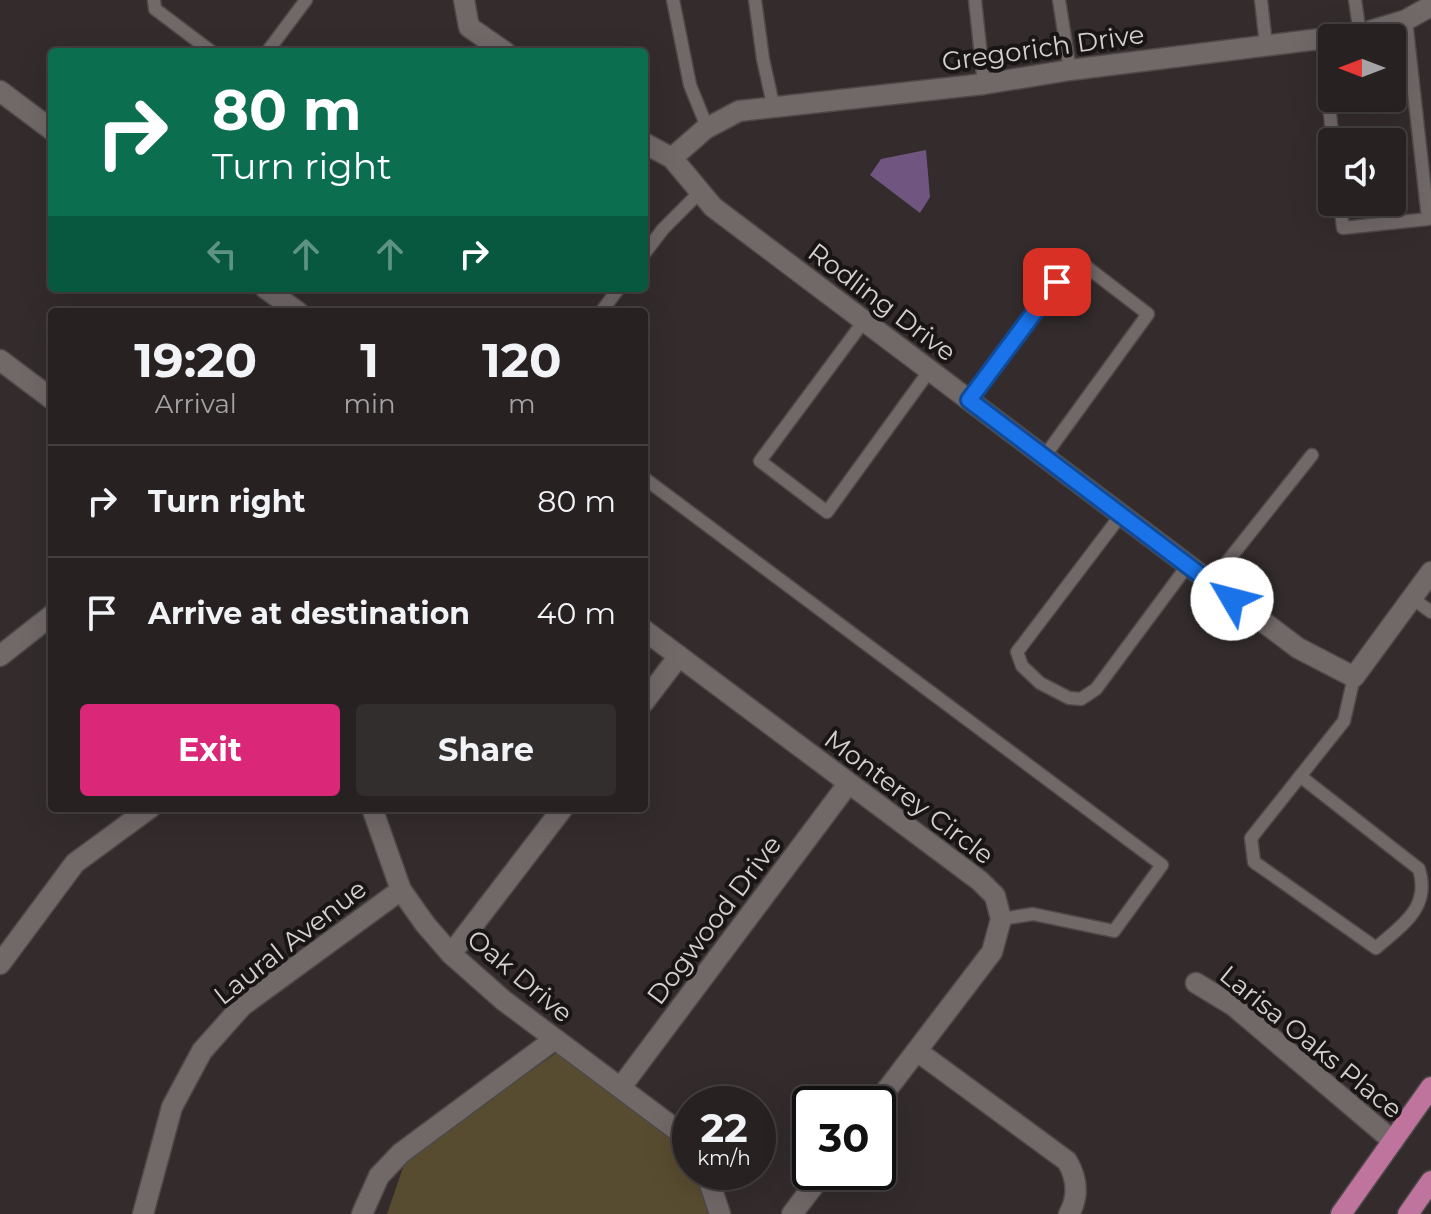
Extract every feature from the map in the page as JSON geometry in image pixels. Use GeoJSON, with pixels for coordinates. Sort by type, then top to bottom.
{"type":"FeatureCollection","features":[{"type":"Feature","properties":{"kind":"main road"},"geometry":{"type":"LineString","coordinates":[[1341,1214],[1431,1087]]}},
{"type":"Feature","properties":{"kind":"main road"},"geometry":{"type":"LineString","coordinates":[[1408,1214],[1431,1181]]}},
{"type":"Feature","properties":{"kind":"street"},"geometry":{"type":"LineString","coordinates":[[464,0],[469,27],[499,48]]}},
{"type":"Feature","properties":{"kind":"street","name":"Gregorich Drive"},"geometry":{"type":"LineString","coordinates":[[1393,24],[1431,6]]}},
{"type":"Feature","properties":{"kind":"street","name":"Gregorich Drive"},"geometry":{"type":"LineString","coordinates":[[672,158],[707,127],[739,111],[984,84],[1070,70],[1318,39]]}},
{"type":"Feature","properties":{"kind":"street"},"geometry":{"type":"LineString","coordinates":[[0,91],[48,127]]}},
{"type":"Feature","properties":{"kind":"street"},"geometry":{"type":"LineString","coordinates":[[648,145],[672,158]]}},
{"type":"Feature","properties":{"kind":"street","name":"Rodling Drive"},"geometry":{"type":"LineString","coordinates":[[672,158],[713,207],[1298,648],[1354,677]]}},
{"type":"Feature","properties":{"kind":"street"},"geometry":{"type":"LineString","coordinates":[[270,292],[292,308]]}},
{"type":"Feature","properties":{"kind":"street"},"geometry":{"type":"LineString","coordinates":[[0,360],[48,396]]}},
{"type":"Feature","properties":{"kind":"street"},"geometry":{"type":"LineString","coordinates":[[1354,677],[1431,572]]}},
{"type":"Feature","properties":{"kind":"street"},"geometry":{"type":"LineString","coordinates":[[0,656],[48,618]]}},
{"type":"Feature","properties":{"kind":"street","name":"Monterey Circle"},"geometry":{"type":"LineString","coordinates":[[648,633],[980,881],[995,896],[1001,919]]}},
{"type":"Feature","properties":{"kind":"street"},"geometry":{"type":"LineString","coordinates":[[648,697],[679,656]]}},
{"type":"Feature","properties":{"kind":"street","name":"Dogwood Drive"},"geometry":{"type":"LineString","coordinates":[[621,1087],[848,784]]}},
{"type":"Feature","properties":{"kind":"street"},"geometry":{"type":"LineString","coordinates":[[0,964],[75,863],[145,812]]}},
{"type":"Feature","properties":{"kind":"street","name":"Oak Drive"},"geometry":{"type":"LineString","coordinates":[[373,812],[401,890],[451,954],[503,1000],[672,1126]]}},
{"type":"Feature","properties":{"kind":"street"},"geometry":{"type":"LineString","coordinates":[[451,954],[560,812]]}},
{"type":"Feature","properties":{"kind":"street","name":"Laural Avenue"},"geometry":{"type":"LineString","coordinates":[[143,1214],[172,1107],[202,1051],[242,1006],[401,890]]}},
{"type":"Feature","properties":{"kind":"street"},"geometry":{"type":"LineString","coordinates":[[890,1086],[992,952],[1001,919]]}},
{"type":"Feature","properties":{"kind":"street","name":"Larisa Oaks Place"},"geometry":{"type":"LineString","coordinates":[[1196,983],[1234,1006],[1393,1141]]}},
{"type":"Feature","properties":{"kind":"street"},"geometry":{"type":"LineString","coordinates":[[362,1214],[379,1176],[401,1153],[555,1039]]}},
{"type":"Feature","properties":{"kind":"street"},"geometry":{"type":"LineString","coordinates":[[917,1051],[1067,1161],[1076,1183],[1076,1197],[1069,1214]]}},
{"type":"Feature","properties":{"kind":"street"},"geometry":{"type":"LineString","coordinates":[[712,1190],[720,1214]]}},
{"type":"Feature","properties":{"kind":"street"},"geometry":{"type":"LineString","coordinates":[[792,1214],[810,1190]]}},
{"type":"Feature","properties":{"kind":"lane"},"geometry":{"type":"LineString","coordinates":[[154,0],[155,9],[207,48]]}},
{"type":"Feature","properties":{"kind":"lane"},"geometry":{"type":"LineString","coordinates":[[270,48],[306,0]]}},
{"type":"Feature","properties":{"kind":"lane"},"geometry":{"type":"LineString","coordinates":[[673,0],[690,85],[707,127]]}},
{"type":"Feature","properties":{"kind":"lane"},"geometry":{"type":"LineString","coordinates":[[755,0],[774,109]]}},
{"type":"Feature","properties":{"kind":"lane"},"geometry":{"type":"LineString","coordinates":[[975,0],[984,84]]}},
{"type":"Feature","properties":{"kind":"lane"},"geometry":{"type":"LineString","coordinates":[[1059,0],[1070,70]]}},
{"type":"Feature","properties":{"kind":"lane"},"geometry":{"type":"LineString","coordinates":[[1261,0],[1266,45]]}},
{"type":"Feature","properties":{"kind":"lane"},"geometry":{"type":"LineString","coordinates":[[1355,0],[1359,24]]}},
{"type":"Feature","properties":{"kind":"lane"},"geometry":{"type":"LineString","coordinates":[[1342,216],[1343,228],[1428,219],[1406,20]]}},
{"type":"Feature","properties":{"kind":"lane"},"geometry":{"type":"LineString","coordinates":[[648,249],[699,193]]}},
{"type":"Feature","properties":{"kind":"lane"},"geometry":{"type":"LineString","coordinates":[[969,400],[1075,258],[1148,314],[1044,457]]}},
{"type":"Feature","properties":{"kind":"lane"},"geometry":{"type":"LineString","coordinates":[[864,321],[760,461],[827,512],[930,370]]}},
{"type":"Feature","properties":{"kind":"lane"},"geometry":{"type":"LineString","coordinates":[[1211,582],[1312,455]]}},
{"type":"Feature","properties":{"kind":"lane"},"geometry":{"type":"LineString","coordinates":[[648,481],[1162,865],[1114,931],[1033,914],[1001,919]]}},
{"type":"Feature","properties":{"kind":"lane"},"geometry":{"type":"LineString","coordinates":[[1121,515],[1017,652],[1022,666],[1040,683],[1069,698],[1081,699],[1096,689],[1188,565]]}},
{"type":"Feature","properties":{"kind":"lane"},"geometry":{"type":"LineString","coordinates":[[1412,598],[1431,612]]}},
{"type":"Feature","properties":{"kind":"lane"},"geometry":{"type":"LineString","coordinates":[[1300,776],[1419,869],[1424,884],[1416,912],[1376,948],[1254,862],[1251,838],[1300,776],[1344,721],[1354,677]]}},
{"type":"Feature","properties":{"kind":"shaded area"},"geometry":{"type":"Polygon","coordinates":[[[926,150],[930,197],[920,213],[870,175],[881,159],[926,150]]]}},
{"type":"Feature","properties":{"kind":"shaded area"},"geometry":{"type":"Polygon","coordinates":[[[566,1046],[672,1135],[672,1190],[702,1190],[711,1214],[387,1214],[406,1159],[566,1046]]]}},
{"type":"Feature","properties":{"kind":"route"},"geometry":{"type":"LineString","coordinates":[[1057,282],[969,400],[1232,599]]}}]}
